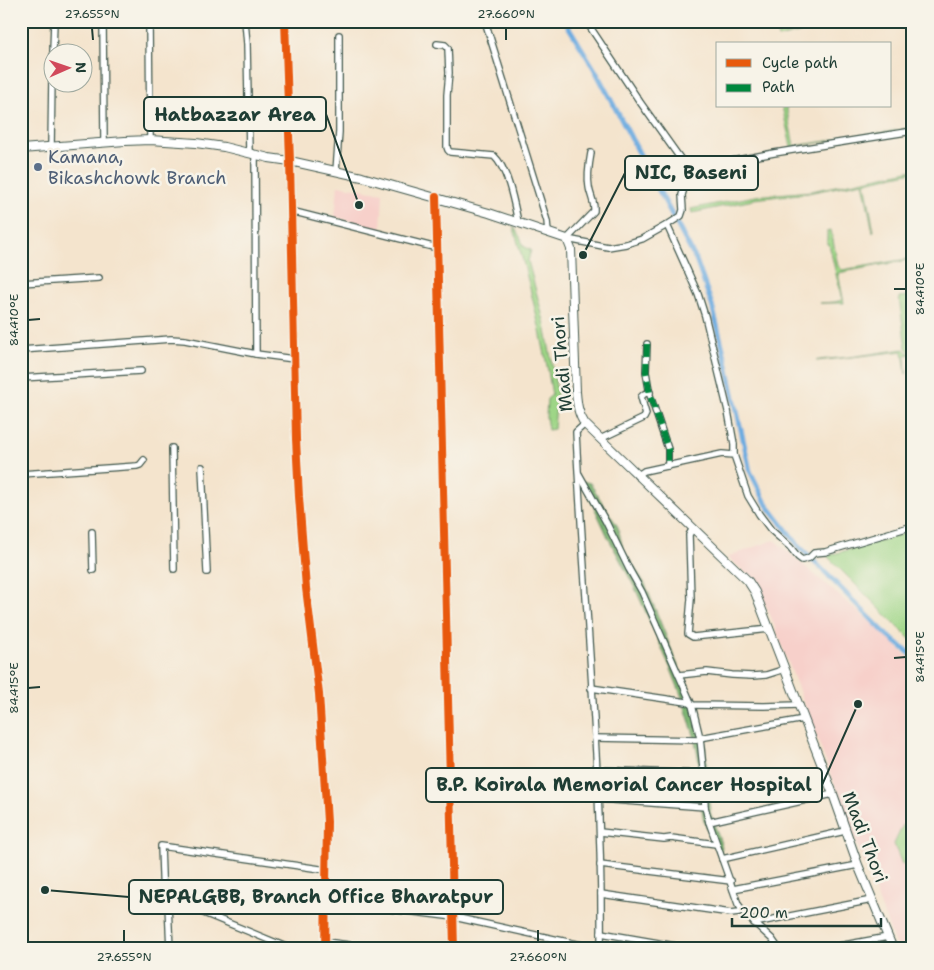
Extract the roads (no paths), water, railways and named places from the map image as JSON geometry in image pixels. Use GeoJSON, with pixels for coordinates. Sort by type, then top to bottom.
{"type":"FeatureCollection","features":[{"type":"Feature","properties":{"kind":"main road"},"geometry":{"type":"LineString","coordinates":[[21,149],[150,140],[224,147],[362,177],[436,197],[567,239]]}},
{"type":"Feature","properties":{"kind":"main road","name":"Madi Thori"},"geometry":{"type":"LineString","coordinates":[[567,239],[571,249],[572,262],[576,392],[579,413],[585,424],[748,580],[759,600],[858,865],[893,949]]}},
{"type":"Feature","properties":{"kind":"street"},"geometry":{"type":"LineString","coordinates":[[53,42],[54,21]]}},
{"type":"Feature","properties":{"kind":"street"},"geometry":{"type":"LineString","coordinates":[[103,21],[104,143]]}},
{"type":"Feature","properties":{"kind":"street"},"geometry":{"type":"LineString","coordinates":[[149,21],[150,140]]}},
{"type":"Feature","properties":{"kind":"street"},"geometry":{"type":"LineString","coordinates":[[245,21],[252,154],[256,354]]}},
{"type":"Feature","properties":{"kind":"street"},"geometry":{"type":"LineString","coordinates":[[285,21],[299,498],[306,588],[319,694],[327,822],[325,949]]}},
{"type":"Feature","properties":{"kind":"street"},"geometry":{"type":"LineString","coordinates":[[485,21],[547,221],[548,232]]}},
{"type":"Feature","properties":{"kind":"street"},"geometry":{"type":"LineString","coordinates":[[586,21],[692,175]]}},
{"type":"Feature","properties":{"kind":"street"},"geometry":{"type":"LineString","coordinates":[[336,171],[339,132],[339,35]]}},
{"type":"Feature","properties":{"kind":"street"},"geometry":{"type":"LineString","coordinates":[[437,44],[445,45],[448,48],[448,150],[450,152],[494,156],[497,159],[512,194],[518,222]]}},
{"type":"Feature","properties":{"kind":"street"},"geometry":{"type":"LineString","coordinates":[[51,147],[52,92]]}},
{"type":"Feature","properties":{"kind":"street"},"geometry":{"type":"LineString","coordinates":[[567,239],[602,246],[634,243],[678,218],[682,213],[682,196],[686,182],[692,175],[705,168],[745,158],[913,131]]}},
{"type":"Feature","properties":{"kind":"street"},"geometry":{"type":"LineString","coordinates":[[567,239],[594,211],[588,182],[591,153]]}},
{"type":"Feature","properties":{"kind":"street"},"geometry":{"type":"LineString","coordinates":[[436,197],[454,949]]}},
{"type":"Feature","properties":{"kind":"street"},"geometry":{"type":"LineString","coordinates":[[291,211],[437,248]]}},
{"type":"Feature","properties":{"kind":"street"},"geometry":{"type":"LineString","coordinates":[[669,224],[706,316],[728,410],[734,455],[748,496],[771,530],[802,560],[809,558],[814,553],[825,552],[913,526]]}},
{"type":"Feature","properties":{"kind":"street"},"geometry":{"type":"LineString","coordinates":[[21,283],[99,278]]}},
{"type":"Feature","properties":{"kind":"street"},"geometry":{"type":"LineString","coordinates":[[21,350],[171,339],[294,359]]}},
{"type":"Feature","properties":{"kind":"street"},"geometry":{"type":"LineString","coordinates":[[648,344],[646,372],[650,392],[668,449],[668,466]]}},
{"type":"Feature","properties":{"kind":"street"},"geometry":{"type":"LineString","coordinates":[[21,378],[141,371]]}},
{"type":"Feature","properties":{"kind":"street"},"geometry":{"type":"LineString","coordinates":[[600,438],[644,418],[646,414],[641,397],[650,392]]}},
{"type":"Feature","properties":{"kind":"street"},"geometry":{"type":"LineString","coordinates":[[326,901],[454,917],[600,949],[600,832],[576,432],[585,424]]}},
{"type":"Feature","properties":{"kind":"street"},"geometry":{"type":"LineString","coordinates":[[172,448],[174,569]]}},
{"type":"Feature","properties":{"kind":"street"},"geometry":{"type":"LineString","coordinates":[[638,476],[644,471],[722,454],[734,455]]}},
{"type":"Feature","properties":{"kind":"street"},"geometry":{"type":"LineString","coordinates":[[21,474],[138,465],[144,460]]}},
{"type":"Feature","properties":{"kind":"street"},"geometry":{"type":"LineString","coordinates":[[202,467],[207,572]]}},
{"type":"Feature","properties":{"kind":"street"},"geometry":{"type":"LineString","coordinates":[[578,472],[642,592],[692,705],[700,739],[705,807],[708,822],[733,889],[742,910],[772,938],[779,949]]}},
{"type":"Feature","properties":{"kind":"street"},"geometry":{"type":"LineString","coordinates":[[693,528],[689,535],[690,599],[688,634],[693,637],[770,629]]}},
{"type":"Feature","properties":{"kind":"street"},"geometry":{"type":"LineString","coordinates":[[92,532],[93,570]]}},
{"type":"Feature","properties":{"kind":"street"},"geometry":{"type":"LineString","coordinates":[[679,675],[707,672],[752,676],[766,675],[785,669]]}},
{"type":"Feature","properties":{"kind":"street"},"geometry":{"type":"LineString","coordinates":[[591,688],[687,702],[692,705],[799,705]]}},
{"type":"Feature","properties":{"kind":"street"},"geometry":{"type":"LineString","coordinates":[[595,738],[700,739],[804,719]]}},
{"type":"Feature","properties":{"kind":"street"},"geometry":{"type":"LineString","coordinates":[[763,780],[823,769]]}},
{"type":"Feature","properties":{"kind":"street"},"geometry":{"type":"LineString","coordinates":[[597,770],[704,774]]}},
{"type":"Feature","properties":{"kind":"street"},"geometry":{"type":"LineString","coordinates":[[708,822],[832,794]]}},
{"type":"Feature","properties":{"kind":"street"},"geometry":{"type":"LineString","coordinates":[[598,800],[705,807]]}},
{"type":"Feature","properties":{"kind":"street"},"geometry":{"type":"LineString","coordinates":[[722,858],[845,831]]}},
{"type":"Feature","properties":{"kind":"street"},"geometry":{"type":"LineString","coordinates":[[600,832],[716,844]]}},
{"type":"Feature","properties":{"kind":"street"},"geometry":{"type":"LineString","coordinates":[[168,906],[163,902],[161,846],[326,870]]}},
{"type":"Feature","properties":{"kind":"street"},"geometry":{"type":"LineString","coordinates":[[733,889],[858,865]]}},
{"type":"Feature","properties":{"kind":"street"},"geometry":{"type":"LineString","coordinates":[[600,866],[676,874],[725,882],[730,881]]}},
{"type":"Feature","properties":{"kind":"street"},"geometry":{"type":"LineString","coordinates":[[21,883],[25,949]]}},
{"type":"Feature","properties":{"kind":"street"},"geometry":{"type":"LineString","coordinates":[[600,894],[731,913],[742,910]]}},
{"type":"Feature","properties":{"kind":"street"},"geometry":{"type":"LineString","coordinates":[[754,923],[872,900]]}},
{"type":"Feature","properties":{"kind":"street"},"geometry":{"type":"LineString","coordinates":[[170,949],[168,906],[170,902],[194,909],[291,949]]}},
{"type":"Feature","properties":{"kind":"street"},"geometry":{"type":"LineString","coordinates":[[601,933],[658,945],[693,949]]}},
{"type":"Feature","properties":{"kind":"street"},"geometry":{"type":"LineString","coordinates":[[822,949],[888,937]]}},
{"type":"Feature","properties":{"kind":"street"},"geometry":{"type":"LineString","coordinates":[[326,942],[380,949]]}},
{"type":"Feature","properties":{"kind":"waterway"},"geometry":{"type":"LineString","coordinates":[[565,21],[595,70],[696,260],[712,305],[750,471],[767,505],[799,546],[887,635],[913,656]]}},
{"type":"Feature","properties":{"kind":"place","name":"Kamana, Bikashchowk Branch"},"geometry":{"type":"Point","coordinates":[38,167]}},
{"type":"Feature","properties":{"kind":"place","name":"Hatbazzar Area"},"geometry":{"type":"Point","coordinates":[359,205]}},
{"type":"Feature","properties":{"kind":"place","name":"NIC, Baseni"},"geometry":{"type":"Point","coordinates":[583,255]}},
{"type":"Feature","properties":{"kind":"place","name":"B.P. Koirala Memorial Cancer Hospital"},"geometry":{"type":"Point","coordinates":[858,704]}},
{"type":"Feature","properties":{"kind":"place","name":"NEPALGBB, Branch Office Bharatpur"},"geometry":{"type":"Point","coordinates":[45,890]}}]}
